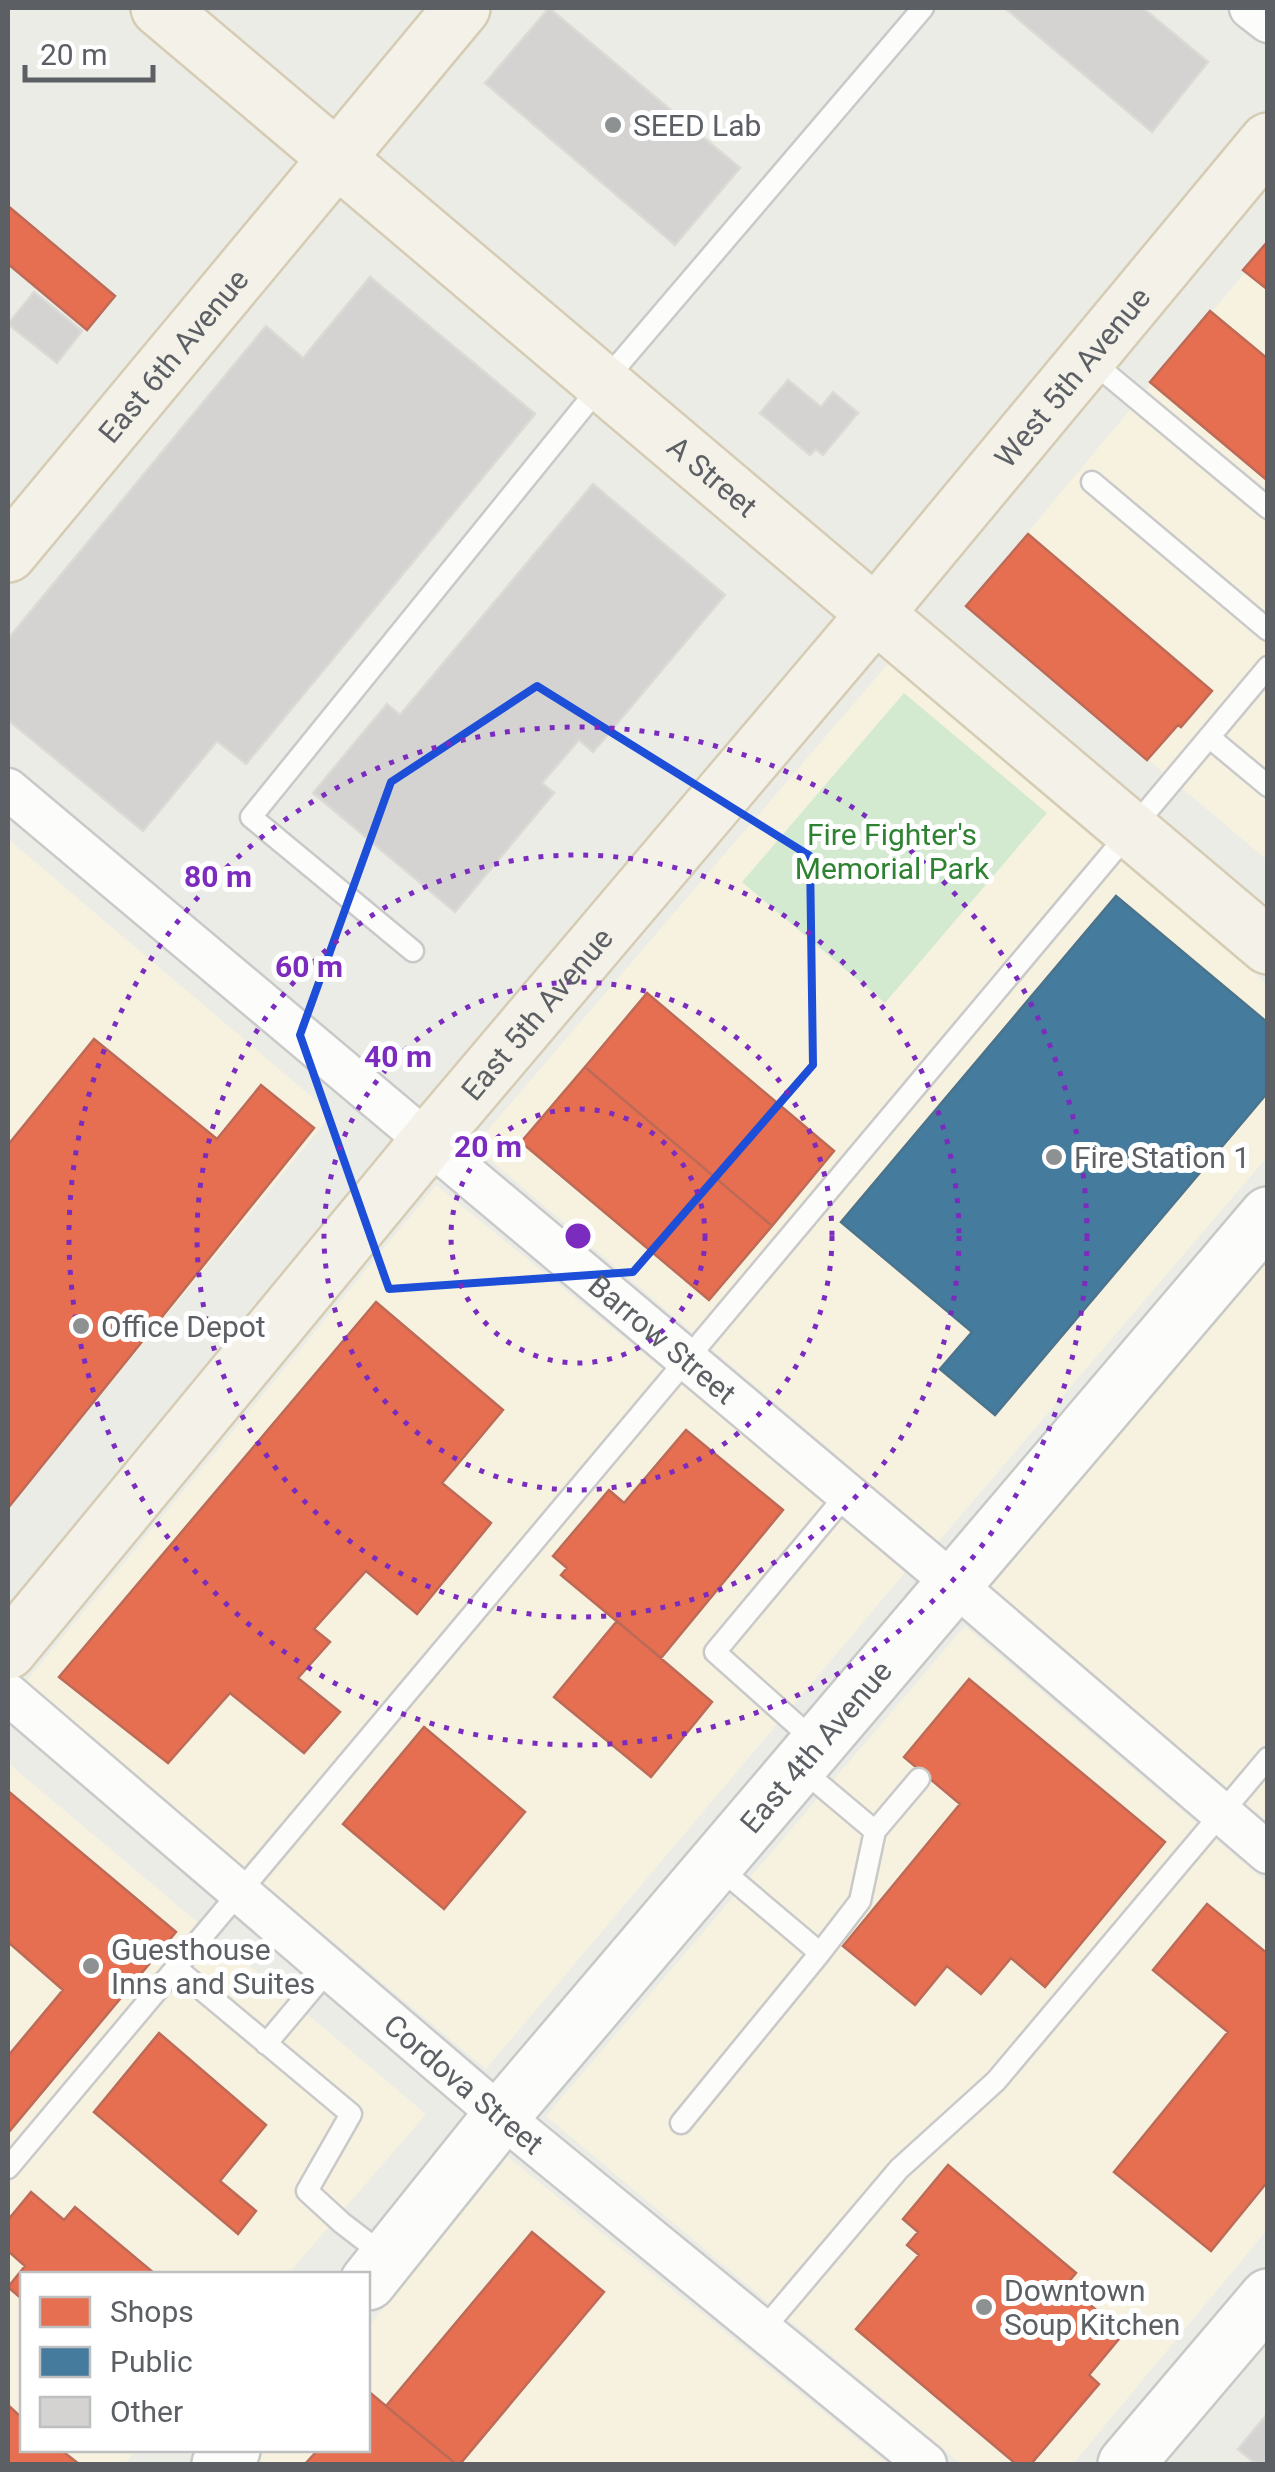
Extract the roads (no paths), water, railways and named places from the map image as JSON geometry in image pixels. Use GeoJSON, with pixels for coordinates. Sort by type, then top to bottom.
{"type":"FeatureCollection","features":[{"type":"Feature","properties":{"kind":"main road","name":"A Street"},"geometry":{"type":"LineString","coordinates":[[160,8],[1268,946]]}},
{"type":"Feature","properties":{"kind":"main road","name":"East 6th Avenue"},"geometry":{"type":"LineString","coordinates":[[8,554],[462,8]]}},
{"type":"Feature","properties":{"kind":"main road","name":"West 5th Avenue"},"geometry":{"type":"LineString","coordinates":[[876,613],[1268,141]]}},
{"type":"Feature","properties":{"kind":"main road","name":"East 5th Avenue"},"geometry":{"type":"LineString","coordinates":[[8,1651],[427,1143],[876,613]]}},
{"type":"Feature","properties":{"kind":"main road","name":"East 4th Avenue"},"geometry":{"type":"LineString","coordinates":[[377,2270],[501,2116],[1268,1215]]}},
{"type":"Feature","properties":{"kind":"main road"},"geometry":{"type":"LineString","coordinates":[[1126,2464],[1268,2298]]}},
{"type":"Feature","properties":{"kind":"street"},"geometry":{"type":"LineString","coordinates":[[1250,8],[1268,22]]}},
{"type":"Feature","properties":{"kind":"street","name":"Barrow Street"},"geometry":{"type":"LineString","coordinates":[[8,789],[953,1583],[1268,1853]]}},
{"type":"Feature","properties":{"kind":"street","name":"Cordova Street"},"geometry":{"type":"LineString","coordinates":[[8,1694],[501,2116],[926,2464]]}},
{"type":"Feature","properties":{"kind":"lane"},"geometry":{"type":"LineString","coordinates":[[414,951],[251,817],[602,384],[923,8]]}},
{"type":"Feature","properties":{"kind":"lane"},"geometry":{"type":"LineString","coordinates":[[1088,358],[1268,508]]}},
{"type":"Feature","properties":{"kind":"lane"},"geometry":{"type":"LineString","coordinates":[[1092,482],[1268,630]]}},
{"type":"Feature","properties":{"kind":"lane"},"geometry":{"type":"LineString","coordinates":[[8,2168],[1268,667]]}},
{"type":"Feature","properties":{"kind":"lane"},"geometry":{"type":"LineString","coordinates":[[1208,738],[1268,786]]}},
{"type":"Feature","properties":{"kind":"lane"},"geometry":{"type":"LineString","coordinates":[[847,1494],[715,1652],[875,1831]]}},
{"type":"Feature","properties":{"kind":"lane"},"geometry":{"type":"LineString","coordinates":[[762,2331],[899,2169],[996,2081],[1268,1758]]}},
{"type":"Feature","properties":{"kind":"lane"},"geometry":{"type":"LineString","coordinates":[[681,2123],[860,1901],[875,1831],[919,1779]]}},
{"type":"Feature","properties":{"kind":"lane"},"geometry":{"type":"LineString","coordinates":[[715,1864],[820,1953]]}},
{"type":"Feature","properties":{"kind":"lane"},"geometry":{"type":"LineString","coordinates":[[176,1968],[351,2114],[307,2191],[342,2224],[377,2270]]}},
{"type":"Feature","properties":{"kind":"lane"},"geometry":{"type":"LineString","coordinates":[[266,2044],[330,1969]]}},
{"type":"Feature","properties":{"kind":"place","name":"SEED Lab"},"geometry":{"type":"Point","coordinates":[613,125]}},
{"type":"Feature","properties":{"kind":"place","name":"Fire Station 1"},"geometry":{"type":"Point","coordinates":[1054,1157]}},
{"type":"Feature","properties":{"kind":"place","name":"Office Depot"},"geometry":{"type":"Point","coordinates":[81,1326]}},
{"type":"Feature","properties":{"kind":"place","name":"Guesthouse Inns and Suites"},"geometry":{"type":"Point","coordinates":[91,1966]}},
{"type":"Feature","properties":{"kind":"place","name":"Downtown Soup Kitchen"},"geometry":{"type":"Point","coordinates":[984,2307]}},
{"type":"Feature","properties":{"kind":"park label","name":"Fire Fighter's Memorial Park"},"geometry":{"type":"Point","coordinates":[892,851]}}]}
